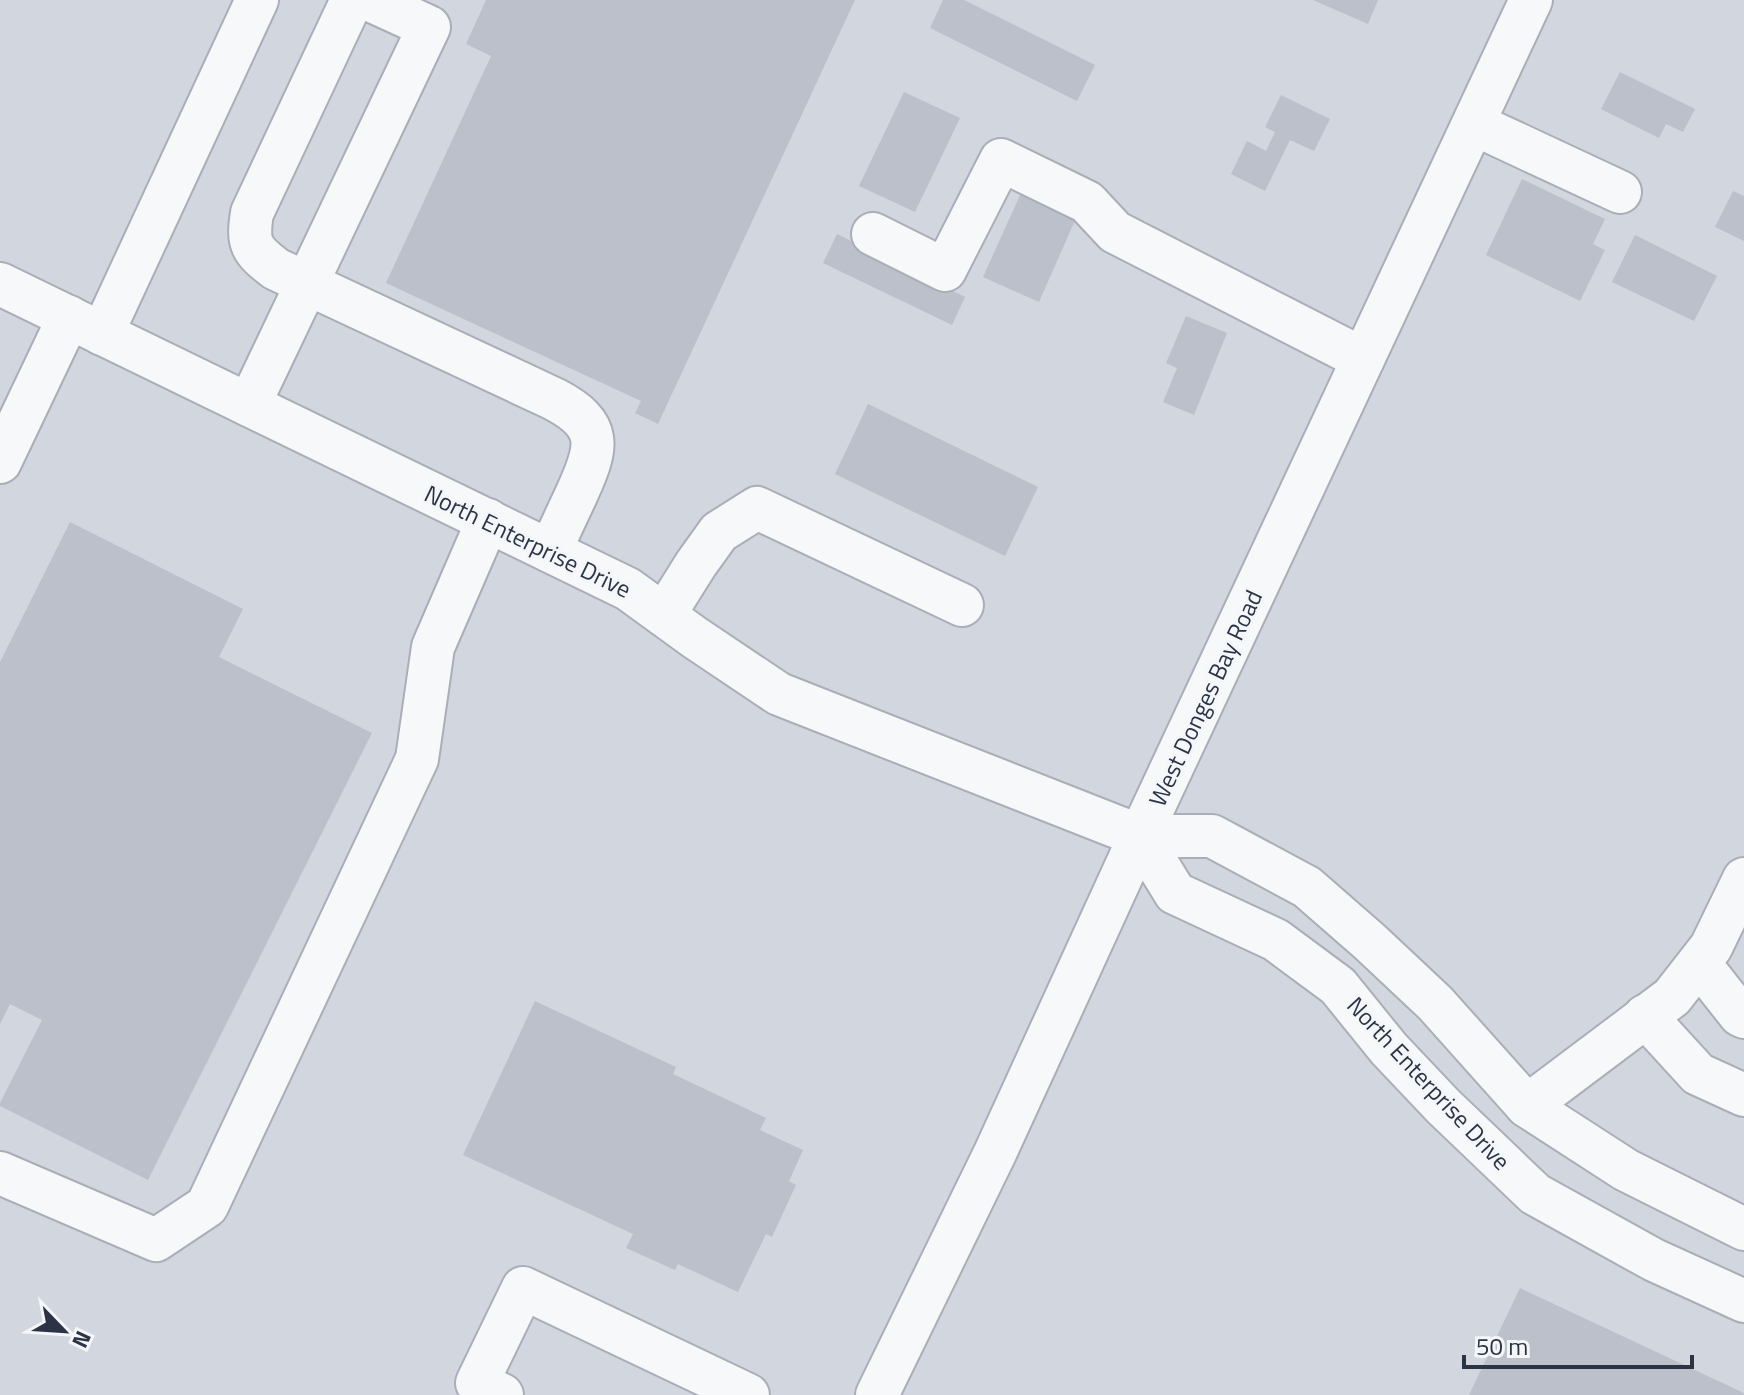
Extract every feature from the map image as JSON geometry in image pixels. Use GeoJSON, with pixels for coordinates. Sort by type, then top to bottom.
{"type":"FeatureCollection","features":[{"type":"Feature","properties":{"kind":"street"},"geometry":{"type":"LineString","coordinates":[[0,462],[85,326],[257,0]]}},
{"type":"Feature","properties":{"kind":"street"},"geometry":{"type":"LineString","coordinates":[[352,0],[252,213],[249,232],[256,253],[276,269],[554,399],[581,416],[589,427],[593,443],[591,463],[550,551]]}},
{"type":"Feature","properties":{"kind":"street"},"geometry":{"type":"LineString","coordinates":[[249,405],[435,14],[370,0]]}},
{"type":"Feature","properties":{"kind":"street","name":"West Donges Bay Road"},"geometry":{"type":"LineString","coordinates":[[877,1395],[995,1153],[1531,0]]}},
{"type":"Feature","properties":{"kind":"street"},"geometry":{"type":"LineString","coordinates":[[1474,124],[1620,192]]}},
{"type":"Feature","properties":{"kind":"street"},"geometry":{"type":"LineString","coordinates":[[873,234],[945,270],[1001,160],[1087,202],[1115,232],[1363,359]]}},
{"type":"Feature","properties":{"kind":"street","name":"North Enterprise Drive"},"geometry":{"type":"LineString","coordinates":[[0,284],[628,589],[779,694],[1140,836],[1212,836],[1307,887],[1435,1003],[1527,1106],[1626,1170],[1744,1229]]}},
{"type":"Feature","properties":{"kind":"street"},"geometry":{"type":"LineString","coordinates":[[664,615],[719,532],[757,508],[962,605]]}},
{"type":"Feature","properties":{"kind":"street"},"geometry":{"type":"LineString","coordinates":[[0,1173],[156,1240],[207,1206],[417,759],[433,647],[488,520]]}},
{"type":"Feature","properties":{"kind":"street","name":"North Enterprise Drive"},"geometry":{"type":"LineString","coordinates":[[1140,836],[1175,893],[1276,940],[1338,986],[1389,1049],[1535,1194],[1654,1260],[1744,1301]]}},
{"type":"Feature","properties":{"kind":"street"},"geometry":{"type":"LineString","coordinates":[[1527,1106],[1672,997],[1711,947],[1744,879]]}},
{"type":"Feature","properties":{"kind":"street"},"geometry":{"type":"LineString","coordinates":[[1699,963],[1744,1017]]}},
{"type":"Feature","properties":{"kind":"street"},"geometry":{"type":"LineString","coordinates":[[1645,1016],[1698,1074],[1744,1095]]}},
{"type":"Feature","properties":{"kind":"street"},"geometry":{"type":"LineString","coordinates":[[502,1395],[477,1383],[523,1288],[742,1394]]}},
{"type":"Feature","properties":{"kind":"shaded area"},"geometry":{"type":"Polygon","coordinates":[[[0,0],[1744,0],[1744,1395],[0,1395],[0,0]]]}},
{"type":"Feature","properties":{"kind":"building"},"geometry":{"type":"Polygon","coordinates":[[[486,0],[855,0],[658,424],[635,413],[641,401],[386,283],[491,56],[466,44],[486,0]]]}},
{"type":"Feature","properties":{"kind":"building"},"geometry":{"type":"Polygon","coordinates":[[[943,0],[964,0],[1095,65],[1077,101],[930,28],[943,0]]]}},
{"type":"Feature","properties":{"kind":"building"},"geometry":{"type":"Polygon","coordinates":[[[1313,0],[1378,0],[1368,24],[1313,0]]]}},
{"type":"Feature","properties":{"kind":"building"},"geometry":{"type":"Polygon","coordinates":[[[1620,72],[1695,109],[1683,132],[1666,124],[1659,138],[1601,109],[1620,72]]]}},
{"type":"Feature","properties":{"kind":"building"},"geometry":{"type":"Polygon","coordinates":[[[904,92],[960,118],[915,212],[859,186],[904,92]]]}},
{"type":"Feature","properties":{"kind":"building"},"geometry":{"type":"Polygon","coordinates":[[[1281,95],[1330,119],[1314,151],[1290,140],[1265,191],[1231,174],[1247,141],[1266,151],[1275,132],[1265,127],[1281,95]]]}},
{"type":"Feature","properties":{"kind":"building"},"geometry":{"type":"Polygon","coordinates":[[[1522,179],[1605,219],[1593,244],[1605,250],[1580,301],[1486,255],[1522,179]]]}},
{"type":"Feature","properties":{"kind":"building"},"geometry":{"type":"Polygon","coordinates":[[[1733,191],[1744,196],[1744,241],[1715,227],[1733,191]]]}},
{"type":"Feature","properties":{"kind":"building"},"geometry":{"type":"Polygon","coordinates":[[[1021,193],[1076,218],[1039,302],[983,277],[1021,193]]]}},
{"type":"Feature","properties":{"kind":"building"},"geometry":{"type":"Polygon","coordinates":[[[837,234],[965,297],[952,325],[823,263],[837,234]]]}},
{"type":"Feature","properties":{"kind":"building"},"geometry":{"type":"Polygon","coordinates":[[[1635,235],[1717,276],[1694,321],[1612,282],[1635,235]]]}},
{"type":"Feature","properties":{"kind":"building"},"geometry":{"type":"Polygon","coordinates":[[[1186,316],[1227,333],[1194,415],[1163,402],[1177,368],[1166,363],[1186,316]]]}},
{"type":"Feature","properties":{"kind":"building"},"geometry":{"type":"Polygon","coordinates":[[[868,404],[1038,487],[1005,556],[835,474],[868,404]]]}},
{"type":"Feature","properties":{"kind":"building"},"geometry":{"type":"Polygon","coordinates":[[[70,522],[243,609],[219,657],[372,733],[148,1180],[0,1106],[42,1020],[10,1004],[0,1024],[0,662],[70,522]]]}},
{"type":"Feature","properties":{"kind":"building"},"geometry":{"type":"Polygon","coordinates":[[[535,1001],[676,1067],[673,1074],[766,1118],[760,1130],[803,1150],[789,1181],[796,1185],[772,1237],[766,1234],[738,1292],[678,1264],[675,1270],[626,1248],[633,1234],[463,1155],[535,1001]]]}},
{"type":"Feature","properties":{"kind":"building"},"geometry":{"type":"Polygon","coordinates":[[[1520,1288],[1744,1393],[1744,1395],[1469,1395],[1520,1288]]]}}]}
